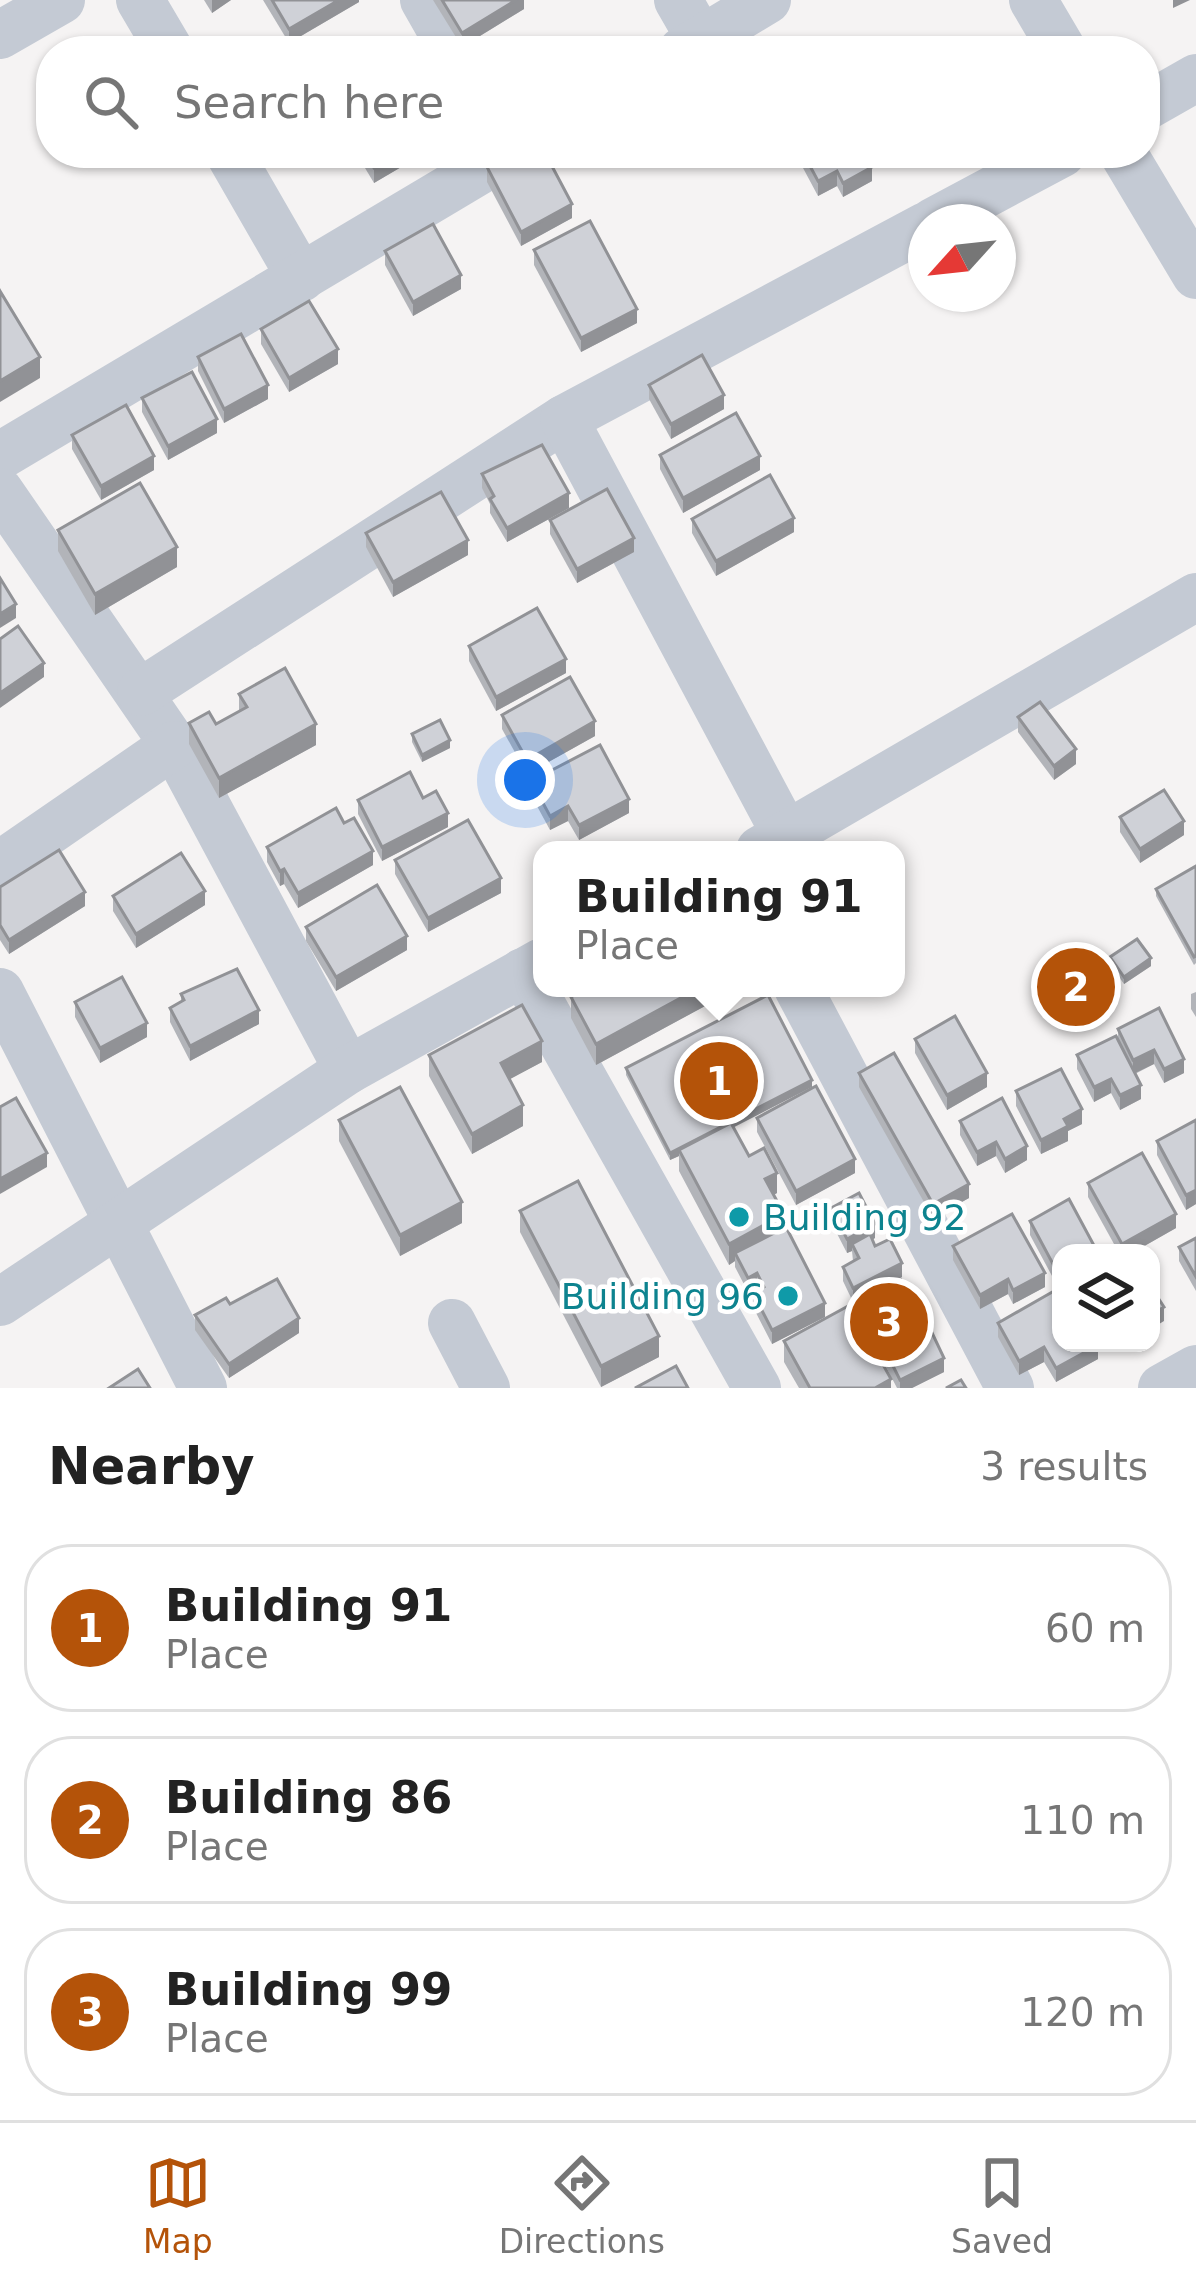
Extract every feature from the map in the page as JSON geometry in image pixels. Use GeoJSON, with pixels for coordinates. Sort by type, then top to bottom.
{"type":"FeatureCollection","features":[{"type":"Feature","properties":{"kind":"street"},"geometry":{"type":"LineString","coordinates":[[0,34],[61,0]]}},
{"type":"Feature","properties":{"kind":"street"},"geometry":{"type":"LineString","coordinates":[[140,0],[161,36]]}},
{"type":"Feature","properties":{"kind":"street"},"geometry":{"type":"LineString","coordinates":[[424,0],[444,36]]}},
{"type":"Feature","properties":{"kind":"street"},"geometry":{"type":"LineString","coordinates":[[687,30],[767,0]]}},
{"type":"Feature","properties":{"kind":"street"},"geometry":{"type":"LineString","coordinates":[[1033,0],[1054,36]]}},
{"type":"Feature","properties":{"kind":"street"},"geometry":{"type":"LineString","coordinates":[[1160,98],[1196,78]]}},
{"type":"Feature","properties":{"kind":"street"},"geometry":{"type":"LineString","coordinates":[[238,168],[301,278]]}},
{"type":"Feature","properties":{"kind":"street"},"geometry":{"type":"LineString","coordinates":[[0,457],[484,168]]}},
{"type":"Feature","properties":{"kind":"street"},"geometry":{"type":"LineString","coordinates":[[967,204],[1034,168]]}},
{"type":"Feature","properties":{"kind":"street"},"geometry":{"type":"LineString","coordinates":[[1132,168],[1196,275]]}},
{"type":"Feature","properties":{"kind":"street"},"geometry":{"type":"LineString","coordinates":[[141,692],[564,419],[908,236]]}},
{"type":"Feature","properties":{"kind":"street"},"geometry":{"type":"LineString","coordinates":[[564,419],[773,841]]}},
{"type":"Feature","properties":{"kind":"street"},"geometry":{"type":"LineString","coordinates":[[6,513],[141,692],[174,745],[348,1070]]}},
{"type":"Feature","properties":{"kind":"street"},"geometry":{"type":"LineString","coordinates":[[775,841],[1196,597]]}},
{"type":"Feature","properties":{"kind":"street"},"geometry":{"type":"LineString","coordinates":[[0,865],[174,745]]}},
{"type":"Feature","properties":{"kind":"street"},"geometry":{"type":"LineString","coordinates":[[0,1302],[348,1070],[533,967]]}},
{"type":"Feature","properties":{"kind":"street"},"geometry":{"type":"LineString","coordinates":[[0,992],[203,1388]]}},
{"type":"Feature","properties":{"kind":"street"},"geometry":{"type":"LineString","coordinates":[[549,997],[757,1388]]}},
{"type":"Feature","properties":{"kind":"street"},"geometry":{"type":"LineString","coordinates":[[803,997],[1010,1388]]}},
{"type":"Feature","properties":{"kind":"street"},"geometry":{"type":"LineString","coordinates":[[452,1324],[485,1388]]}},
{"type":"Feature","properties":{"kind":"street"},"geometry":{"type":"LineString","coordinates":[[1162,1388],[1196,1369]]}},
{"type":"Feature","properties":{"kind":"building"},"geometry":{"type":"Polygon","coordinates":[[[272,0],[339,0],[289,29],[272,0]]]}},
{"type":"Feature","properties":{"kind":"building"},"geometry":{"type":"Polygon","coordinates":[[[442,0],[516,0],[462,33],[442,0]]]}},
{"type":"Feature","properties":{"kind":"building"},"geometry":{"type":"Polygon","coordinates":[[[488,168],[553,168],[572,204],[521,232],[488,168]]]}},
{"type":"Feature","properties":{"kind":"building"},"geometry":{"type":"Polygon","coordinates":[[[811,168],[870,168],[843,183],[837,171],[818,181],[811,168]]]}},
{"type":"Feature","properties":{"kind":"building"},"geometry":{"type":"Polygon","coordinates":[[[590,221],[637,309],[581,338],[534,250],[590,221]]]}},
{"type":"Feature","properties":{"kind":"building"},"geometry":{"type":"Polygon","coordinates":[[[433,224],[461,275],[413,302],[385,251],[433,224]]]}},
{"type":"Feature","properties":{"kind":"building"},"geometry":{"type":"Polygon","coordinates":[[[0,291],[40,357],[0,381],[0,291]]]}},
{"type":"Feature","properties":{"kind":"building"},"geometry":{"type":"Polygon","coordinates":[[[309,301],[338,349],[289,378],[261,329],[309,301]]]}},
{"type":"Feature","properties":{"kind":"building"},"geometry":{"type":"Polygon","coordinates":[[[241,334],[268,385],[224,409],[198,357],[241,334]]]}},
{"type":"Feature","properties":{"kind":"building"},"geometry":{"type":"Polygon","coordinates":[[[702,355],[724,395],[671,424],[649,385],[702,355]]]}},
{"type":"Feature","properties":{"kind":"building"},"geometry":{"type":"Polygon","coordinates":[[[192,372],[217,419],[168,446],[142,398],[192,372]]]}},
{"type":"Feature","properties":{"kind":"building"},"geometry":{"type":"Polygon","coordinates":[[[126,405],[154,456],[101,486],[72,435],[126,405]]]}},
{"type":"Feature","properties":{"kind":"building"},"geometry":{"type":"Polygon","coordinates":[[[736,413],[760,456],[683,498],[660,455],[736,413]]]}},
{"type":"Feature","properties":{"kind":"building"},"geometry":{"type":"Polygon","coordinates":[[[542,445],[569,493],[507,528],[482,474],[542,445]]]}},
{"type":"Feature","properties":{"kind":"building"},"geometry":{"type":"Polygon","coordinates":[[[770,475],[794,518],[716,561],[692,519],[770,475]]]}},
{"type":"Feature","properties":{"kind":"building"},"geometry":{"type":"Polygon","coordinates":[[[140,483],[177,547],[95,594],[58,530],[140,483]]]}},
{"type":"Feature","properties":{"kind":"building"},"geometry":{"type":"Polygon","coordinates":[[[607,489],[634,538],[577,569],[550,520],[607,489]]]}},
{"type":"Feature","properties":{"kind":"building"},"geometry":{"type":"Polygon","coordinates":[[[441,492],[468,540],[393,582],[366,533],[441,492]]]}},
{"type":"Feature","properties":{"kind":"building"},"geometry":{"type":"Polygon","coordinates":[[[0,578],[16,604],[0,614],[0,578]]]}},
{"type":"Feature","properties":{"kind":"building"},"geometry":{"type":"Polygon","coordinates":[[[537,608],[566,659],[496,697],[469,646],[537,608]]]}},
{"type":"Feature","properties":{"kind":"building"},"geometry":{"type":"Polygon","coordinates":[[[18,626],[44,663],[0,693],[0,639],[18,626]]]}},
{"type":"Feature","properties":{"kind":"building"},"geometry":{"type":"Polygon","coordinates":[[[285,668],[316,724],[219,778],[189,723],[209,712],[216,724],[247,707],[239,694],[285,668]]]}},
{"type":"Feature","properties":{"kind":"building"},"geometry":{"type":"Polygon","coordinates":[[[570,677],[595,721],[527,760],[502,715],[570,677]]]}},
{"type":"Feature","properties":{"kind":"building"},"geometry":{"type":"Polygon","coordinates":[[[1040,702],[1076,749],[1054,766],[1018,717],[1040,702]]]}},
{"type":"Feature","properties":{"kind":"building"},"geometry":{"type":"Polygon","coordinates":[[[440,720],[450,740],[422,755],[412,734],[440,720]]]}},
{"type":"Feature","properties":{"kind":"building"},"geometry":{"type":"Polygon","coordinates":[[[600,745],[629,799],[579,825],[568,806],[550,816],[531,781],[600,745]]]}},
{"type":"Feature","properties":{"kind":"building"},"geometry":{"type":"Polygon","coordinates":[[[410,772],[423,798],[436,791],[448,813],[382,847],[358,800],[410,772]]]}},
{"type":"Feature","properties":{"kind":"building"},"geometry":{"type":"Polygon","coordinates":[[[1164,790],[1184,821],[1140,849],[1120,817],[1164,790]]]}},
{"type":"Feature","properties":{"kind":"building"},"geometry":{"type":"Polygon","coordinates":[[[336,808],[344,823],[354,818],[373,851],[298,893],[267,847],[336,808]]]}},
{"type":"Feature","properties":{"kind":"building"},"geometry":{"type":"Polygon","coordinates":[[[468,820],[501,878],[428,918],[395,860],[468,820]]]}},
{"type":"Feature","properties":{"kind":"building"},"geometry":{"type":"Polygon","coordinates":[[[59,850],[85,892],[9,940],[0,925],[0,887],[59,850]]]}},
{"type":"Feature","properties":{"kind":"building"},"geometry":{"type":"Polygon","coordinates":[[[181,853],[205,891],[136,934],[113,896],[181,853]]]}},
{"type":"Feature","properties":{"kind":"building"},"geometry":{"type":"Polygon","coordinates":[[[1196,866],[1196,956],[1194,957],[1156,889],[1196,866]]]}},
{"type":"Feature","properties":{"kind":"building"},"geometry":{"type":"Polygon","coordinates":[[[377,885],[407,936],[336,977],[306,927],[377,885]]]}},
{"type":"Feature","properties":{"kind":"building"},"geometry":{"type":"Polygon","coordinates":[[[1137,939],[1151,958],[1124,977],[1110,957],[1137,939]]]}},
{"type":"Feature","properties":{"kind":"building"},"geometry":{"type":"Polygon","coordinates":[[[1082,950],[1105,991],[1070,1009],[1048,968],[1082,950]]]}},
{"type":"Feature","properties":{"kind":"building"},"geometry":{"type":"Polygon","coordinates":[[[237,969],[259,1010],[190,1046],[170,1008],[184,1000],[181,994],[237,969]]]}},
{"type":"Feature","properties":{"kind":"building"},"geometry":{"type":"Polygon","coordinates":[[[122,977],[147,1023],[100,1048],[75,1002],[122,977]]]}},
{"type":"Feature","properties":{"kind":"building"},"geometry":{"type":"Polygon","coordinates":[[[571,997],[682,997],[596,1044],[571,997]]]}},
{"type":"Feature","properties":{"kind":"building"},"geometry":{"type":"Polygon","coordinates":[[[769,997],[812,1080],[670,1153],[626,1068],[769,997]]]}},
{"type":"Feature","properties":{"kind":"building"},"geometry":{"type":"Polygon","coordinates":[[[522,1005],[542,1041],[501,1063],[523,1105],[472,1134],[429,1055],[522,1005]]]}},
{"type":"Feature","properties":{"kind":"building"},"geometry":{"type":"Polygon","coordinates":[[[1159,1008],[1184,1059],[1164,1069],[1154,1050],[1133,1060],[1118,1029],[1159,1008]]]}},
{"type":"Feature","properties":{"kind":"building"},"geometry":{"type":"Polygon","coordinates":[[[955,1016],[987,1073],[947,1095],[915,1039],[955,1016]]]}},
{"type":"Feature","properties":{"kind":"building"},"geometry":{"type":"Polygon","coordinates":[[[1116,1036],[1141,1085],[1120,1095],[1111,1079],[1094,1087],[1077,1055],[1116,1036]]]}},
{"type":"Feature","properties":{"kind":"building"},"geometry":{"type":"Polygon","coordinates":[[[894,1053],[969,1184],[933,1204],[859,1073],[894,1053]]]}},
{"type":"Feature","properties":{"kind":"building"},"geometry":{"type":"Polygon","coordinates":[[[1061,1069],[1082,1109],[1064,1119],[1068,1126],[1041,1140],[1016,1091],[1061,1069]]]}},
{"type":"Feature","properties":{"kind":"building"},"geometry":{"type":"Polygon","coordinates":[[[816,1086],[855,1159],[796,1191],[757,1118],[816,1086]]]}},
{"type":"Feature","properties":{"kind":"building"},"geometry":{"type":"Polygon","coordinates":[[[400,1087],[462,1202],[400,1235],[339,1120],[400,1087]]]}},
{"type":"Feature","properties":{"kind":"building"},"geometry":{"type":"Polygon","coordinates":[[[16,1098],[47,1153],[0,1179],[0,1107],[16,1098]]]}},
{"type":"Feature","properties":{"kind":"building"},"geometry":{"type":"Polygon","coordinates":[[[1002,1098],[1027,1146],[1005,1159],[996,1142],[977,1152],[960,1121],[1002,1098]]]}},
{"type":"Feature","properties":{"kind":"building"},"geometry":{"type":"Polygon","coordinates":[[[1196,1120],[1196,1190],[1186,1195],[1157,1141],[1196,1120]]]}},
{"type":"Feature","properties":{"kind":"building","name":"Building 92"},"geometry":{"type":"Polygon","coordinates":[[[731,1123],[749,1156],[764,1148],[777,1173],[765,1179],[784,1214],[729,1244],[679,1150],[731,1123]]]}},
{"type":"Feature","properties":{"kind":"building"},"geometry":{"type":"Polygon","coordinates":[[[1142,1153],[1176,1214],[1122,1244],[1088,1183],[1142,1153]]]}},
{"type":"Feature","properties":{"kind":"building"},"geometry":{"type":"Polygon","coordinates":[[[578,1181],[659,1336],[601,1366],[520,1211],[578,1181]]]}},
{"type":"Feature","properties":{"kind":"building"},"geometry":{"type":"Polygon","coordinates":[[[859,1193],[875,1224],[847,1239],[831,1208],[859,1193]]]}},
{"type":"Feature","properties":{"kind":"building"},"geometry":{"type":"Polygon","coordinates":[[[1069,1199],[1093,1244],[1052,1244],[1052,1262],[1030,1221],[1069,1199]]]}},
{"type":"Feature","properties":{"kind":"building"},"geometry":{"type":"Polygon","coordinates":[[[1012,1214],[1045,1273],[1013,1290],[1008,1279],[980,1295],[953,1246],[1012,1214]]]}},
{"type":"Feature","properties":{"kind":"building","name":"Building 96"},"geometry":{"type":"Polygon","coordinates":[[[786,1227],[825,1303],[772,1330],[753,1293],[764,1287],[757,1273],[748,1278],[735,1253],[786,1227]]]}},
{"type":"Feature","properties":{"kind":"building"},"geometry":{"type":"Polygon","coordinates":[[[870,1234],[875,1246],[890,1239],[902,1263],[853,1288],[843,1267],[859,1258],[852,1244],[870,1234]]]}},
{"type":"Feature","properties":{"kind":"building"},"geometry":{"type":"Polygon","coordinates":[[[1196,1238],[1196,1277],[1179,1247],[1196,1238]]]}},
{"type":"Feature","properties":{"kind":"building"},"geometry":{"type":"Polygon","coordinates":[[[277,1279],[299,1318],[229,1364],[195,1315],[226,1298],[230,1304],[277,1279]]]}},
{"type":"Feature","properties":{"kind":"building"},"geometry":{"type":"Polygon","coordinates":[[[901,1280],[918,1315],[876,1334],[860,1300],[901,1280]]]}},
{"type":"Feature","properties":{"kind":"building"},"geometry":{"type":"Polygon","coordinates":[[[1052,1292],[1052,1352],[1085,1352],[1056,1368],[1044,1347],[1019,1361],[998,1323],[1052,1292]]]}},
{"type":"Feature","properties":{"kind":"building"},"geometry":{"type":"Polygon","coordinates":[[[850,1305],[891,1379],[875,1388],[810,1388],[784,1341],[850,1305]]]}},
{"type":"Feature","properties":{"kind":"building"},"geometry":{"type":"Polygon","coordinates":[[[925,1318],[944,1358],[900,1380],[880,1340],[925,1318]]]}},
{"type":"Feature","properties":{"kind":"building"},"geometry":{"type":"Polygon","coordinates":[[[676,1366],[688,1388],[635,1388],[676,1366]]]}},
{"type":"Feature","properties":{"kind":"building"},"geometry":{"type":"Polygon","coordinates":[[[138,1369],[150,1388],[109,1388],[138,1369]]]}},
{"type":"Feature","properties":{"kind":"place","name":"Building 86"},"geometry":{"type":"Point","coordinates":[1076,987]}},
{"type":"Feature","properties":{"kind":"place","name":"Building 91"},"geometry":{"type":"Point","coordinates":[719,1081]}},
{"type":"Feature","properties":{"kind":"place","name":"Building 92"},"geometry":{"type":"Point","coordinates":[739,1217]}},
{"type":"Feature","properties":{"kind":"place","name":"Building 96"},"geometry":{"type":"Point","coordinates":[788,1296]}},
{"type":"Feature","properties":{"kind":"place","name":"Building 99"},"geometry":{"type":"Point","coordinates":[889,1322]}}]}
